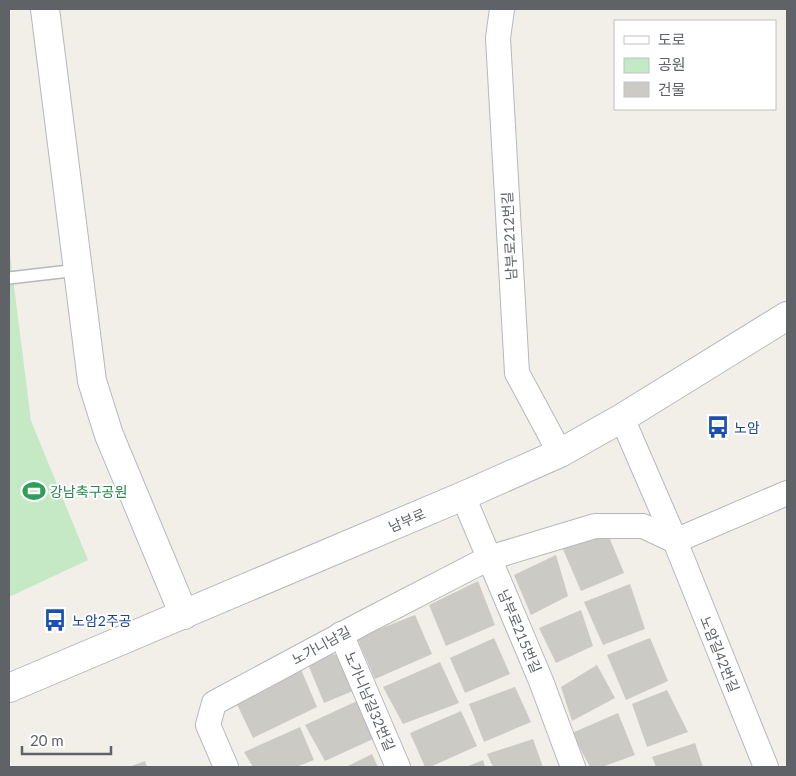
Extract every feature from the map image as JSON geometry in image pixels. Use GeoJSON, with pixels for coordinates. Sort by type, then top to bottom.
{"type":"FeatureCollection","features":[{"type":"Feature","properties":{"kind":"street"},"geometry":{"type":"LineString","coordinates":[[45,9],[92,381],[109,435],[184,615]]}},
{"type":"Feature","properties":{"kind":"street","name":"남부로212번길"},"geometry":{"type":"LineString","coordinates":[[502,9],[498,38],[517,374],[560,453]]}},
{"type":"Feature","properties":{"kind":"street","name":"남부로"},"geometry":{"type":"LineString","coordinates":[[9,688],[184,615],[560,453],[622,418],[787,316]]}},
{"type":"Feature","properties":{"kind":"street","name":"노암길42번길"},"geometry":{"type":"LineString","coordinates":[[622,418],[766,767]]}},
{"type":"Feature","properties":{"kind":"street"},"geometry":{"type":"LineString","coordinates":[[489,558],[595,526],[643,526],[674,541],[787,493]]}},
{"type":"Feature","properties":{"kind":"street","name":"남부로215번길"},"geometry":{"type":"LineString","coordinates":[[463,496],[541,680],[573,767]]}},
{"type":"Feature","properties":{"kind":"street","name":"노가니남길"},"geometry":{"type":"LineString","coordinates":[[226,767],[208,725],[214,703],[341,634],[489,558]]}},
{"type":"Feature","properties":{"kind":"street","name":"노가니남길32번길"},"geometry":{"type":"LineString","coordinates":[[341,634],[398,767]]}},
{"type":"Feature","properties":{"kind":"lane"},"geometry":{"type":"LineString","coordinates":[[9,278],[78,270]]}},
{"type":"Feature","properties":{"kind":"green space","name":"강남축구공원"},"geometry":{"type":"Polygon","coordinates":[[[9,247],[31,421],[88,560],[9,597],[9,247]]]}},
{"type":"Feature","properties":{"kind":"building"},"geometry":{"type":"Polygon","coordinates":[[[607,532],[624,573],[581,591],[562,547],[607,532]]]}},
{"type":"Feature","properties":{"kind":"building"},"geometry":{"type":"Polygon","coordinates":[[[556,555],[568,596],[531,615],[514,575],[556,555]]]}},
{"type":"Feature","properties":{"kind":"building"},"geometry":{"type":"Polygon","coordinates":[[[478,581],[495,625],[446,646],[429,605],[478,581]]]}},
{"type":"Feature","properties":{"kind":"building"},"geometry":{"type":"Polygon","coordinates":[[[630,584],[645,629],[603,645],[584,602],[630,584]]]}},
{"type":"Feature","properties":{"kind":"building"},"geometry":{"type":"Polygon","coordinates":[[[581,610],[593,646],[556,663],[539,628],[581,610]]]}},
{"type":"Feature","properties":{"kind":"building"},"geometry":{"type":"Polygon","coordinates":[[[415,615],[432,654],[375,679],[357,638],[415,615]]]}},
{"type":"Feature","properties":{"kind":"building"},"geometry":{"type":"Polygon","coordinates":[[[494,638],[510,674],[465,693],[450,658],[494,638]]]}},
{"type":"Feature","properties":{"kind":"building"},"geometry":{"type":"Polygon","coordinates":[[[650,638],[668,681],[626,700],[607,655],[650,638]]]}},
{"type":"Feature","properties":{"kind":"building"},"geometry":{"type":"Polygon","coordinates":[[[328,653],[345,657],[358,689],[324,703],[307,662],[328,653]]]}},
{"type":"Feature","properties":{"kind":"building"},"geometry":{"type":"Polygon","coordinates":[[[440,662],[459,703],[403,724],[383,687],[440,662]]]}},
{"type":"Feature","properties":{"kind":"building"},"geometry":{"type":"Polygon","coordinates":[[[597,665],[615,698],[572,721],[561,687],[597,665]]]}},
{"type":"Feature","properties":{"kind":"building"},"geometry":{"type":"Polygon","coordinates":[[[300,667],[317,707],[253,738],[235,700],[300,667]]]}},
{"type":"Feature","properties":{"kind":"building"},"geometry":{"type":"Polygon","coordinates":[[[515,687],[531,722],[484,742],[469,704],[515,687]]]}},
{"type":"Feature","properties":{"kind":"building"},"geometry":{"type":"Polygon","coordinates":[[[667,690],[688,732],[647,747],[632,704],[667,690]]]}},
{"type":"Feature","properties":{"kind":"building"},"geometry":{"type":"Polygon","coordinates":[[[357,701],[373,739],[325,761],[305,725],[357,701]]]}},
{"type":"Feature","properties":{"kind":"building"},"geometry":{"type":"Polygon","coordinates":[[[461,711],[477,746],[430,767],[425,767],[410,733],[461,711]]]}},
{"type":"Feature","properties":{"kind":"building"},"geometry":{"type":"Polygon","coordinates":[[[618,713],[635,755],[602,767],[590,767],[572,733],[618,713]]]}},
{"type":"Feature","properties":{"kind":"building"},"geometry":{"type":"Polygon","coordinates":[[[300,727],[314,760],[296,767],[253,767],[244,752],[300,727]]]}},
{"type":"Feature","properties":{"kind":"building"},"geometry":{"type":"Polygon","coordinates":[[[533,739],[543,767],[493,767],[487,754],[533,739]]]}},
{"type":"Feature","properties":{"kind":"building"},"geometry":{"type":"Polygon","coordinates":[[[695,743],[703,767],[656,767],[652,757],[695,743]]]}},
{"type":"Feature","properties":{"kind":"building"},"geometry":{"type":"Polygon","coordinates":[[[372,754],[378,767],[346,767],[372,754]]]}},
{"type":"Feature","properties":{"kind":"building"},"geometry":{"type":"Polygon","coordinates":[[[483,760],[485,767],[466,767],[483,760]]]}},
{"type":"Feature","properties":{"kind":"building"},"geometry":{"type":"Polygon","coordinates":[[[145,761],[147,767],[129,767],[145,761]]]}},
{"type":"Feature","properties":{"kind":"place","name":"노암"},"geometry":{"type":"Point","coordinates":[718,427]}},
{"type":"Feature","properties":{"kind":"place","name":"강남축구공원"},"geometry":{"type":"Point","coordinates":[34,491]}},
{"type":"Feature","properties":{"kind":"place","name":"노암2주공"},"geometry":{"type":"Point","coordinates":[55,620]}}]}
